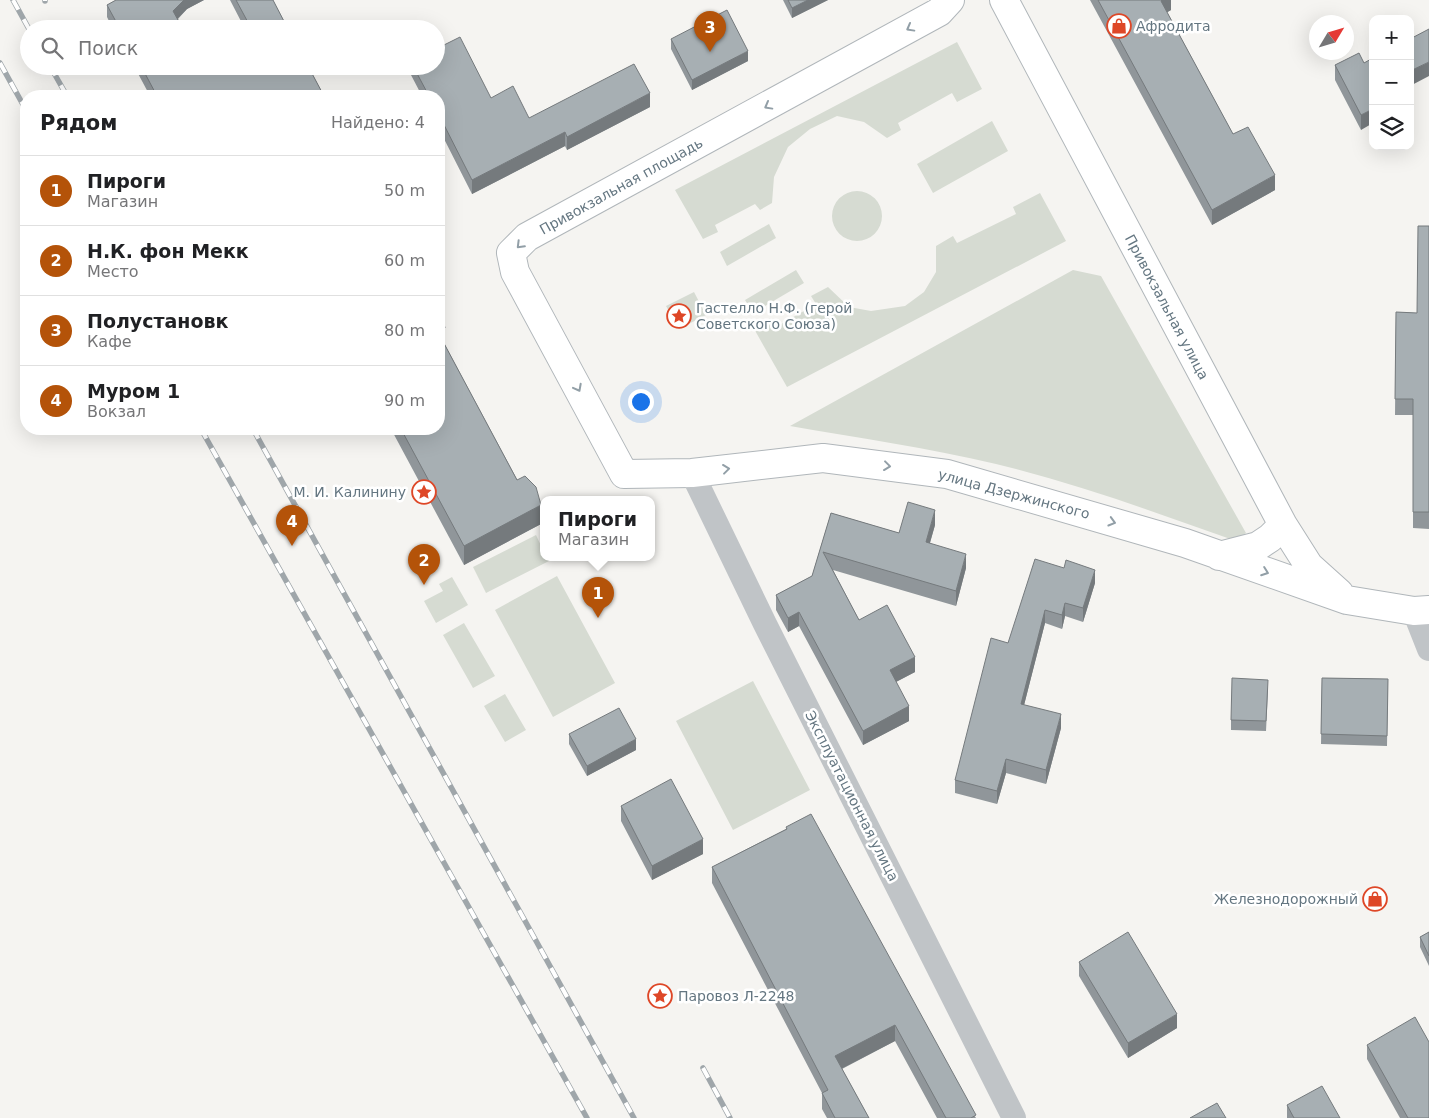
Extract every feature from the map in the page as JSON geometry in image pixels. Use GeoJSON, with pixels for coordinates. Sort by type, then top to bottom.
{"type":"FeatureCollection","features":[{"type":"Feature","properties":{"kind":"street","name":"Привокзальная площадь"},"geometry":{"type":"LineString","coordinates":[[624,474],[515,272],[511,254],[527,237],[939,12],[950,0]]}},
{"type":"Feature","properties":{"kind":"street","name":"Привокзальная улица"},"geometry":{"type":"LineString","coordinates":[[1004,0],[1283,525],[1309,566],[1346,600]]}},
{"type":"Feature","properties":{"kind":"street","name":"улица Дзержинского"},"geometry":{"type":"LineString","coordinates":[[624,474],[692,473],[824,458],[947,474],[1185,543],[1346,600],[1422,610]]}},
{"type":"Feature","properties":{"kind":"street","name":"Эксплуатационная улица"},"geometry":{"type":"LineString","coordinates":[[692,473],[765,624],[1014,1118]]}},
{"type":"Feature","properties":{"kind":"street"},"geometry":{"type":"LineString","coordinates":[[1219,556],[1258,546],[1270,538],[1283,525]]}},
{"type":"Feature","properties":{"kind":"street"},"geometry":{"type":"LineString","coordinates":[[1422,610],[1429,649]]}},
{"type":"Feature","properties":{"kind":"shaded area"},"geometry":{"type":"Polygon","coordinates":[[[957,42],[982,89],[957,102],[952,93],[898,123],[901,130],[887,138],[864,122],[837,116],[810,129],[788,147],[774,177],[772,203],[760,210],[755,204],[715,225],[718,232],[703,239],[675,190],[957,42]]]}},
{"type":"Feature","properties":{"kind":"shaded area"},"geometry":{"type":"Polygon","coordinates":[[[992,121],[1008,151],[933,193],[917,164],[992,121]]]}},
{"type":"Feature","properties":{"kind":"shaded area"},"geometry":{"type":"Polygon","coordinates":[[[852,191],[862,191],[875,198],[882,211],[882,221],[875,234],[862,241],[852,241],[843,237],[836,230],[832,221],[832,211],[836,202],[843,195],[852,191]]]}},
{"type":"Feature","properties":{"kind":"shaded area"},"geometry":{"type":"Polygon","coordinates":[[[1040,193],[1066,241],[787,387],[753,327],[770,318],[776,327],[816,304],[811,296],[828,287],[849,307],[871,311],[905,306],[924,292],[936,272],[936,246],[953,236],[957,243],[1016,214],[1013,207],[1040,193]]]}},
{"type":"Feature","properties":{"kind":"shaded area"},"geometry":{"type":"Polygon","coordinates":[[[769,224],[776,238],[727,266],[720,252],[769,224]]]}},
{"type":"Feature","properties":{"kind":"shaded area"},"geometry":{"type":"Polygon","coordinates":[[[796,270],[804,283],[753,313],[745,300],[796,270]]]}},
{"type":"Feature","properties":{"kind":"shaded area"},"geometry":{"type":"Polygon","coordinates":[[[1073,270],[1101,276],[1246,533],[1236,541],[1087,490],[996,464],[919,448],[790,426],[1073,270]]]}},
{"type":"Feature","properties":{"kind":"shaded area"},"geometry":{"type":"Polygon","coordinates":[[[694,292],[706,315],[679,329],[666,306],[694,292]]]}},
{"type":"Feature","properties":{"kind":"shaded area"},"geometry":{"type":"Polygon","coordinates":[[[536,535],[540,544],[540,561],[549,561],[486,593],[473,567],[536,535]]]}},
{"type":"Feature","properties":{"kind":"shaded area"},"geometry":{"type":"Polygon","coordinates":[[[557,576],[615,683],[553,717],[495,610],[557,576]]]}},
{"type":"Feature","properties":{"kind":"shaded area"},"geometry":{"type":"Polygon","coordinates":[[[452,577],[468,605],[436,623],[424,601],[443,591],[439,584],[452,577]]]}},
{"type":"Feature","properties":{"kind":"shaded area"},"geometry":{"type":"Polygon","coordinates":[[[464,623],[495,676],[473,688],[443,635],[464,623]]]}},
{"type":"Feature","properties":{"kind":"shaded area"},"geometry":{"type":"Polygon","coordinates":[[[753,681],[810,790],[733,830],[676,721],[753,681]]]}},
{"type":"Feature","properties":{"kind":"shaded area"},"geometry":{"type":"Polygon","coordinates":[[[505,694],[526,730],[505,742],[484,706],[505,694]]]}},
{"type":"Feature","properties":{"kind":"building"},"geometry":{"type":"Polygon","coordinates":[[[116,0],[184,0],[173,11],[178,20],[115,20],[107,5],[116,0]]]}},
{"type":"Feature","properties":{"kind":"building"},"geometry":{"type":"Polygon","coordinates":[[[236,0],[273,0],[283,20],[247,20],[236,0]]]}},
{"type":"Feature","properties":{"kind":"building"},"geometry":{"type":"Polygon","coordinates":[[[788,0],[808,0],[792,8],[788,0]]]}},
{"type":"Feature","properties":{"kind":"building"},"geometry":{"type":"Polygon","coordinates":[[[1098,0],[1162,0],[1233,134],[1248,127],[1275,175],[1212,210],[1098,0]]]}},
{"type":"Feature","properties":{"kind":"building"},"geometry":{"type":"Polygon","coordinates":[[[727,10],[748,51],[692,80],[671,39],[727,10]]]}},
{"type":"Feature","properties":{"kind":"building"},"geometry":{"type":"Polygon","coordinates":[[[1429,29],[1429,62],[1414,69],[1414,60],[1414,37],[1429,29]]]}},
{"type":"Feature","properties":{"kind":"building"},"geometry":{"type":"Polygon","coordinates":[[[460,37],[491,98],[513,86],[529,118],[634,64],[650,93],[567,137],[565,132],[472,180],[445,127],[445,90],[426,90],[418,75],[445,75],[445,44],[460,37]]]}},
{"type":"Feature","properties":{"kind":"building"},"geometry":{"type":"Polygon","coordinates":[[[1359,53],[1364,63],[1369,60],[1369,111],[1361,115],[1335,65],[1345,60],[1354,60],[1354,56],[1359,53]]]}},
{"type":"Feature","properties":{"kind":"building"},"geometry":{"type":"Polygon","coordinates":[[[146,75],[313,75],[321,90],[154,90],[146,75]]]}},
{"type":"Feature","properties":{"kind":"building"},"geometry":{"type":"Polygon","coordinates":[[[1418,226],[1429,226],[1429,512],[1413,512],[1413,399],[1395,399],[1396,312],[1417,313],[1418,226]]]}},
{"type":"Feature","properties":{"kind":"building"},"geometry":{"type":"Polygon","coordinates":[[[445,345],[517,480],[525,476],[536,487],[540,501],[540,506],[464,546],[404,435],[445,435],[445,345]]]}},
{"type":"Feature","properties":{"kind":"building"},"geometry":{"type":"Polygon","coordinates":[[[908,502],[935,510],[926,542],[966,554],[956,591],[823,552],[859,620],[887,605],[915,657],[890,670],[909,706],[863,731],[799,612],[788,618],[776,595],[812,576],[831,513],[899,533],[908,502]]]}},
{"type":"Feature","properties":{"kind":"building"},"geometry":{"type":"Polygon","coordinates":[[[1035,559],[1064,568],[1066,560],[1095,570],[1083,608],[1065,603],[1062,615],[1045,610],[1021,704],[1061,714],[1046,770],[1006,759],[997,791],[955,780],[991,638],[1008,643],[1035,559]]]}},
{"type":"Feature","properties":{"kind":"building"},"geometry":{"type":"Polygon","coordinates":[[[1232,678],[1268,680],[1266,721],[1231,720],[1232,678]]]}},
{"type":"Feature","properties":{"kind":"building"},"geometry":{"type":"Polygon","coordinates":[[[1322,678],[1388,679],[1387,736],[1321,734],[1322,678]]]}},
{"type":"Feature","properties":{"kind":"building"},"geometry":{"type":"Polygon","coordinates":[[[619,708],[636,739],[587,766],[569,734],[619,708]]]}},
{"type":"Feature","properties":{"kind":"building"},"geometry":{"type":"Polygon","coordinates":[[[671,779],[703,839],[652,866],[621,806],[671,779]]]}},
{"type":"Feature","properties":{"kind":"building"},"geometry":{"type":"Polygon","coordinates":[[[811,814],[976,1115],[971,1118],[946,1118],[895,1025],[835,1056],[869,1118],[835,1118],[822,1093],[828,1090],[712,867],[787,829],[786,827],[811,814]]]}},
{"type":"Feature","properties":{"kind":"building"},"geometry":{"type":"Polygon","coordinates":[[[1128,932],[1177,1014],[1128,1043],[1079,962],[1128,932]]]}},
{"type":"Feature","properties":{"kind":"building"},"geometry":{"type":"Polygon","coordinates":[[[1429,932],[1429,956],[1420,937],[1429,932]]]}},
{"type":"Feature","properties":{"kind":"building"},"geometry":{"type":"Polygon","coordinates":[[[1415,1017],[1429,1042],[1429,1118],[1408,1118],[1367,1045],[1415,1017]]]}},
{"type":"Feature","properties":{"kind":"building"},"geometry":{"type":"Polygon","coordinates":[[[1322,1086],[1340,1118],[1294,1118],[1287,1105],[1322,1086]]]}},
{"type":"Feature","properties":{"kind":"building"},"geometry":{"type":"Polygon","coordinates":[[[1217,1103],[1226,1118],[1190,1118],[1217,1103]]]}},
{"type":"Feature","properties":{"kind":"railway"},"geometry":{"type":"LineString","coordinates":[[13,0],[24,20]]}},
{"type":"Feature","properties":{"kind":"railway"},"geometry":{"type":"LineString","coordinates":[[0,63],[20,99]]}},
{"type":"Feature","properties":{"kind":"railway"},"geometry":{"type":"LineString","coordinates":[[55,75],[64,90]]}},
{"type":"Feature","properties":{"kind":"railway"},"geometry":{"type":"LineString","coordinates":[[204,435],[587,1118]]}},
{"type":"Feature","properties":{"kind":"railway"},"geometry":{"type":"LineString","coordinates":[[256,435],[634,1118]]}},
{"type":"Feature","properties":{"kind":"railway"},"geometry":{"type":"LineString","coordinates":[[703,1068],[730,1118]]}},
{"type":"Feature","properties":{"kind":"place","name":"Афродита"},"geometry":{"type":"Point","coordinates":[1119,26]}},
{"type":"Feature","properties":{"kind":"place","name":"Полустановк"},"geometry":{"type":"Point","coordinates":[710,52]}},
{"type":"Feature","properties":{"kind":"place","name":"Гастелло Н.Ф. (герой Советского Союза)"},"geometry":{"type":"Point","coordinates":[679,316]}},
{"type":"Feature","properties":{"kind":"place","name":"М. И. Калинину"},"geometry":{"type":"Point","coordinates":[424,492]}},
{"type":"Feature","properties":{"kind":"place","name":"Муром 1"},"geometry":{"type":"Point","coordinates":[292,546]}},
{"type":"Feature","properties":{"kind":"place","name":"Н.К. фон Мекк"},"geometry":{"type":"Point","coordinates":[424,585]}},
{"type":"Feature","properties":{"kind":"place","name":"Пироги"},"geometry":{"type":"Point","coordinates":[598,618]}},
{"type":"Feature","properties":{"kind":"place","name":"Железнодорожный"},"geometry":{"type":"Point","coordinates":[1375,899]}},
{"type":"Feature","properties":{"kind":"place","name":"Паровоз Л-2248"},"geometry":{"type":"Point","coordinates":[660,996]}}]}
